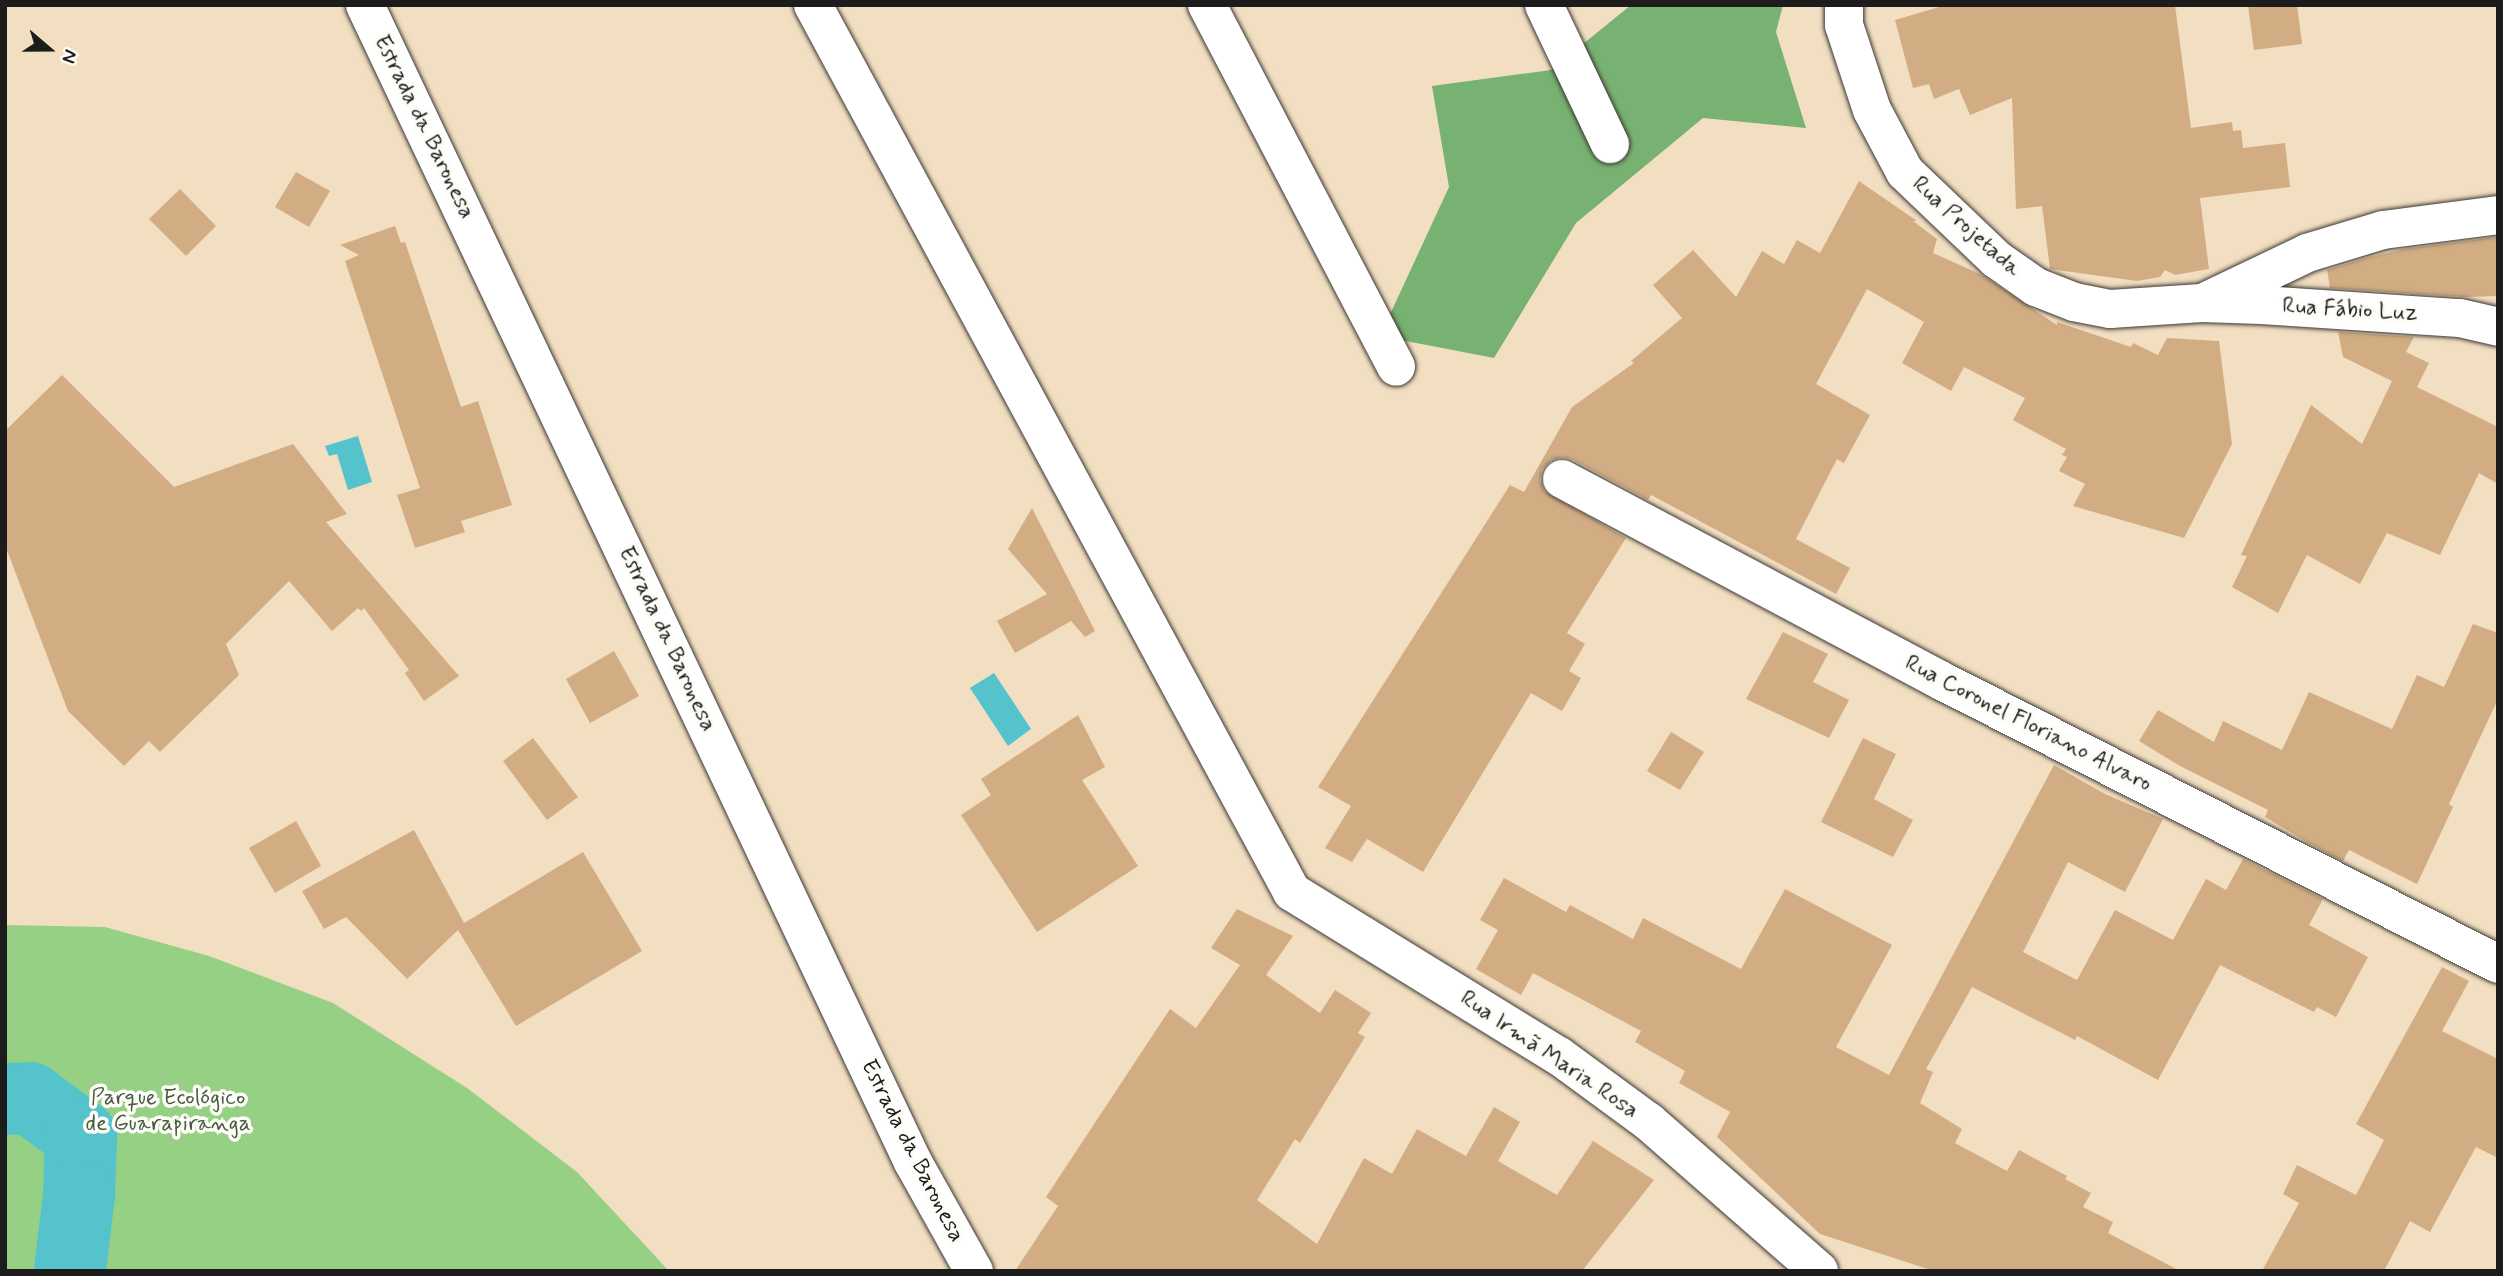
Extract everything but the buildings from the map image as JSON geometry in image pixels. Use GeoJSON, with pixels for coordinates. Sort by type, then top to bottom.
{"type":"FeatureCollection","features":[{"type":"Feature","properties":{"kind":"street","name":"Estrada da Baronesa"},"geometry":{"type":"LineString","coordinates":[[365,5],[913,1162],[974,1271]]}},
{"type":"Feature","properties":{"kind":"street","name":"Rua Irmã Maria Rosa"},"geometry":{"type":"LineString","coordinates":[[813,5],[1293,892],[1559,1056],[1648,1122],[1820,1269]]}},
{"type":"Feature","properties":{"kind":"street"},"geometry":{"type":"LineString","coordinates":[[1207,5],[1396,367]]}},
{"type":"Feature","properties":{"kind":"street"},"geometry":{"type":"LineString","coordinates":[[1544,5],[1610,144]]}},
{"type":"Feature","properties":{"kind":"street","name":"Rua Projetada"},"geometry":{"type":"LineString","coordinates":[[1844,5],[1844,25],[1872,110],[1905,172],[1996,259],[2036,286],[2074,302],[2110,309],[2202,303]]}},
{"type":"Feature","properties":{"kind":"street"},"geometry":{"type":"LineString","coordinates":[[2202,303],[2307,253],[2383,230],[2498,215]]}},
{"type":"Feature","properties":{"kind":"street","name":"Rua Fábio Luz"},"geometry":{"type":"LineString","coordinates":[[2202,303],[2460,318],[2498,327]]}},
{"type":"Feature","properties":{"kind":"street","name":"Rua Coronel Floriano Alvaro"},"geometry":{"type":"LineString","coordinates":[[1562,479],[1940,680],[2498,964]]}},
{"type":"Feature","properties":{"kind":"green space"},"geometry":{"type":"Polygon","coordinates":[[[1631,5],[1783,5],[1776,32],[1806,128],[1703,118],[1576,223],[1494,358],[1380,336],[1449,187],[1432,86],[1551,70],[1631,5]]]}},
{"type":"Feature","properties":{"kind":"green space","name":"Parque Ecológico de Guarapiranga"},"geometry":{"type":"Polygon","coordinates":[[[5,925],[105,927],[209,956],[333,1003],[467,1088],[577,1172],[669,1271],[5,1271],[5,925]]]}},
{"type":"Feature","properties":{"kind":"water"},"geometry":{"type":"Polygon","coordinates":[[[358,436],[372,482],[348,490],[337,454],[329,456],[325,446],[358,436]]]}},
{"type":"Feature","properties":{"kind":"water"},"geometry":{"type":"Polygon","coordinates":[[[994,673],[1031,729],[1008,746],[970,688],[994,673]]]}},
{"type":"Feature","properties":{"kind":"waterway"},"geometry":{"type":"LineString","coordinates":[[5,1099],[30,1098],[81,1136],[79,1195],[70,1271]]}}]}
